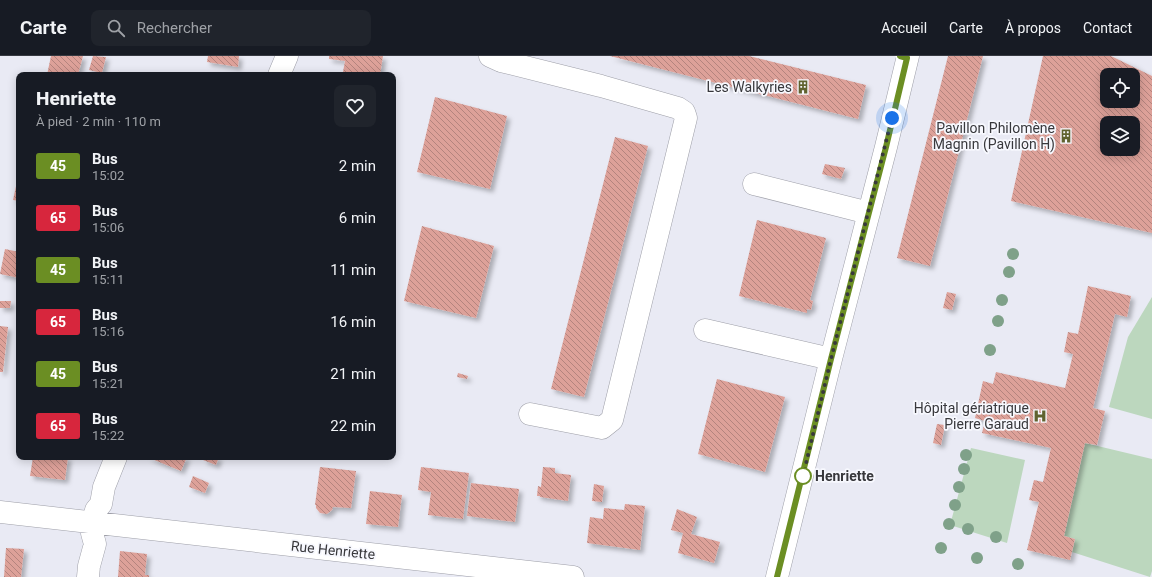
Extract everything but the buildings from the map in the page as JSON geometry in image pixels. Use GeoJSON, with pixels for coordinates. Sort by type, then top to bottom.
{"type":"FeatureCollection","features":[{"type":"Feature","properties":{"kind":"street"},"geometry":{"type":"LineString","coordinates":[[280,72],[287,56]]}},
{"type":"Feature","properties":{"kind":"street"},"geometry":{"type":"LineString","coordinates":[[490,56],[501,61],[601,86],[678,108],[684,112],[686,118],[612,420],[602,428],[530,414]]}},
{"type":"Feature","properties":{"kind":"street"},"geometry":{"type":"LineString","coordinates":[[778,577],[831,359],[869,213],[905,57]]}},
{"type":"Feature","properties":{"kind":"street"},"geometry":{"type":"LineString","coordinates":[[754,184],[869,213]]}},
{"type":"Feature","properties":{"kind":"street"},"geometry":{"type":"LineString","coordinates":[[705,330],[831,359]]}},
{"type":"Feature","properties":{"kind":"street"},"geometry":{"type":"LineString","coordinates":[[88,577],[89,566],[95,544],[92,533],[93,523],[96,510],[101,504],[104,487],[115,460]]}},
{"type":"Feature","properties":{"kind":"street","name":"Rue Henriette"},"geometry":{"type":"LineString","coordinates":[[0,512],[573,577]]}},
{"type":"Feature","properties":{"kind":"green space"},"geometry":{"type":"Polygon","coordinates":[[[1152,297],[1152,419],[1109,407],[1128,337],[1152,297]]]}},
{"type":"Feature","properties":{"kind":"green space"},"geometry":{"type":"Polygon","coordinates":[[[1085,443],[1152,459],[1152,571],[1150,577],[1072,552],[1075,539],[1064,536],[1085,443]]]}},
{"type":"Feature","properties":{"kind":"green space"},"geometry":{"type":"Polygon","coordinates":[[[971,448],[1025,460],[1007,543],[950,525],[971,448]]]}},
{"type":"Feature","properties":{"kind":"bus line","name":"45"},"geometry":{"type":"LineString","coordinates":[[777,577],[790,531],[831,359],[886,147],[907,58],[900,56]]}},
{"type":"Feature","properties":{"kind":"place","name":"Les Walkyries"},"geometry":{"type":"Point","coordinates":[803,87]}},
{"type":"Feature","properties":{"kind":"place","name":"Pavillon Philomène Magnin (Pavillon H)"},"geometry":{"type":"Point","coordinates":[1066,136]}},
{"type":"Feature","properties":{"kind":"place","name":"Hôpital gériatrique Pierre Garaud"},"geometry":{"type":"Point","coordinates":[1040,416]}},
{"type":"Feature","properties":{"kind":"place","name":"Henriette"},"geometry":{"type":"Point","coordinates":[803,476]}},
{"type":"Feature","properties":{"kind":"route"},"geometry":{"type":"LineString","coordinates":[[803,476],[892,118]]}}]}
